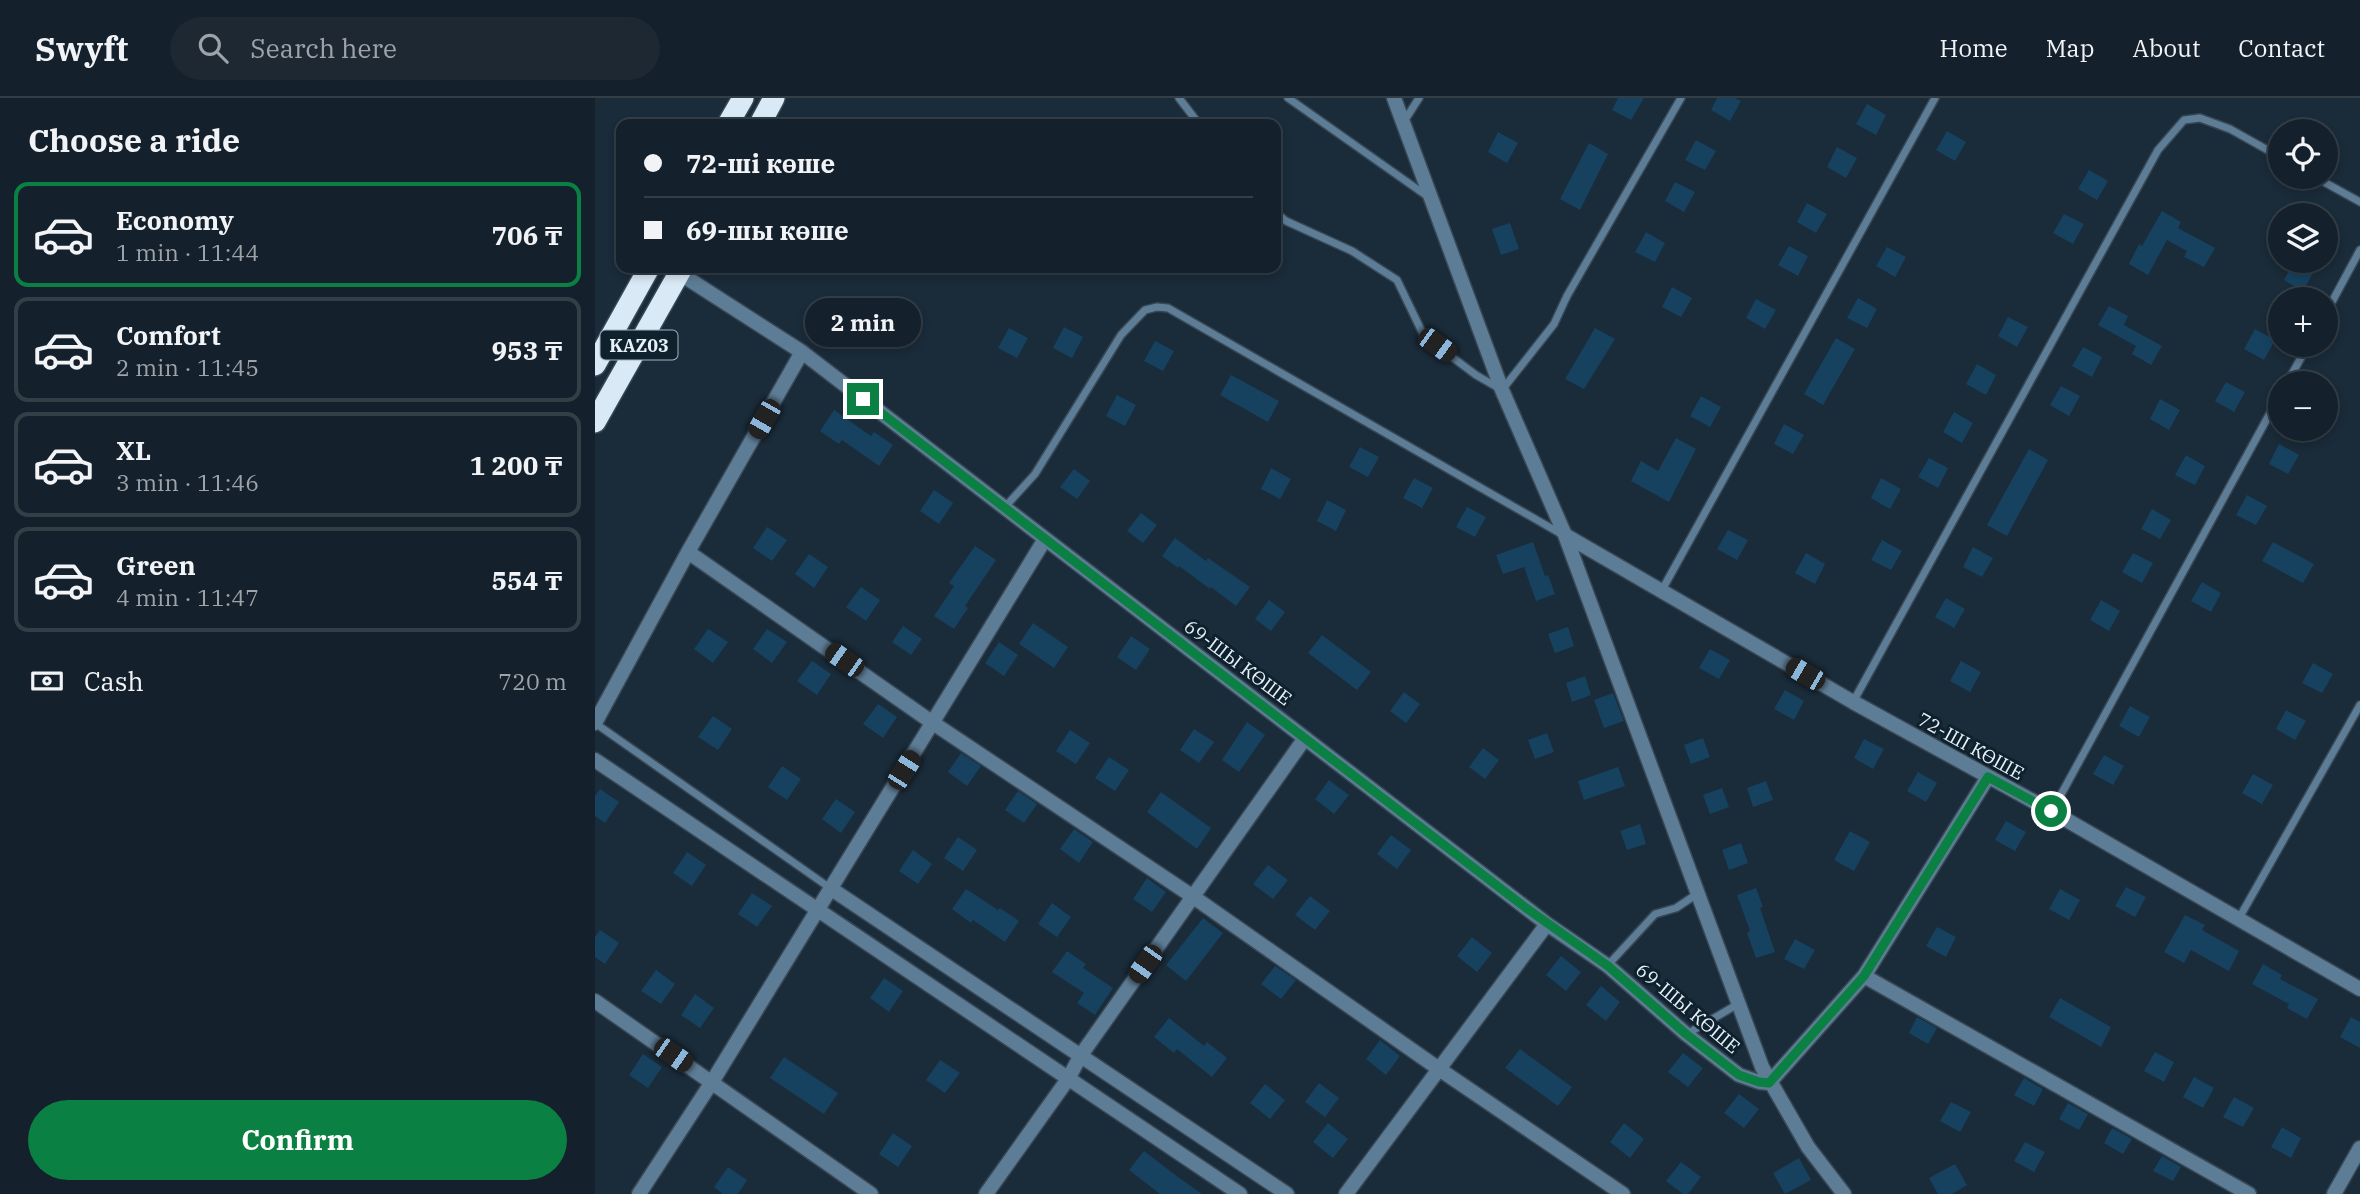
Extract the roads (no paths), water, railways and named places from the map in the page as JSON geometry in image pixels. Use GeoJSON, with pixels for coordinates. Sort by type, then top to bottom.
{"type":"FeatureCollection","features":[{"type":"Feature","properties":{"kind":"highway"},"geometry":{"type":"LineString","coordinates":[[732,119],[743,98]]}},
{"type":"Feature","properties":{"kind":"highway"},"geometry":{"type":"LineString","coordinates":[[763,119],[774,98]]}},
{"type":"Feature","properties":{"kind":"highway","name":"KАZ03"},"geometry":{"type":"LineString","coordinates":[[595,365],[646,273]]}},
{"type":"Feature","properties":{"kind":"highway","name":"KАZ03"},"geometry":{"type":"LineString","coordinates":[[595,422],[679,273]]}},
{"type":"Feature","properties":{"kind":"street"},"geometry":{"type":"LineString","coordinates":[[1394,98],[1502,390],[1565,535],[1696,894],[1769,1083],[1808,1147],[1844,1194]]}},
{"type":"Feature","properties":{"kind":"street","name":"69-ШЫ КӨШЕ"},"geometry":{"type":"LineString","coordinates":[[685,273],[802,352],[1547,924],[1608,966],[1686,1034],[1739,1075],[1769,1083]]}},
{"type":"Feature","properties":{"kind":"street"},"geometry":{"type":"LineString","coordinates":[[595,723],[688,552],[802,352]]}},
{"type":"Feature","properties":{"kind":"street","name":"72-ШІ КӨШЕ"},"geometry":{"type":"LineString","coordinates":[[1565,535],[1853,702],[2051,811],[2360,989]]}},
{"type":"Feature","properties":{"kind":"street"},"geometry":{"type":"LineString","coordinates":[[639,1194],[712,1082],[1045,539]]}},
{"type":"Feature","properties":{"kind":"street"},"geometry":{"type":"LineString","coordinates":[[688,552],[933,723],[1192,896],[1623,1194]]}},
{"type":"Feature","properties":{"kind":"street"},"geometry":{"type":"LineString","coordinates":[[986,1194],[1305,738]]}},
{"type":"Feature","properties":{"kind":"street"},"geometry":{"type":"LineString","coordinates":[[595,760],[1240,1194]]}},
{"type":"Feature","properties":{"kind":"street"},"geometry":{"type":"LineString","coordinates":[[1769,1083],[1864,976],[1988,777]]}},
{"type":"Feature","properties":{"kind":"street"},"geometry":{"type":"LineString","coordinates":[[830,888],[1287,1194]]}},
{"type":"Feature","properties":{"kind":"street"},"geometry":{"type":"LineString","coordinates":[[1346,1194],[1547,924]]}},
{"type":"Feature","properties":{"kind":"street"},"geometry":{"type":"LineString","coordinates":[[1864,976],[2249,1194]]}},
{"type":"Feature","properties":{"kind":"street"},"geometry":{"type":"LineString","coordinates":[[595,1001],[871,1194]]}},
{"type":"Feature","properties":{"kind":"street"},"geometry":{"type":"LineString","coordinates":[[2334,1194],[2360,1148]]}},
{"type":"Feature","properties":{"kind":"lane"},"geometry":{"type":"LineString","coordinates":[[1179,98],[1195,119]]}},
{"type":"Feature","properties":{"kind":"lane"},"geometry":{"type":"LineString","coordinates":[[1288,98],[1430,198]]}},
{"type":"Feature","properties":{"kind":"lane"},"geometry":{"type":"LineString","coordinates":[[1403,124],[1419,98]]}},
{"type":"Feature","properties":{"kind":"lane"},"geometry":{"type":"LineString","coordinates":[[1281,217],[1352,251],[1397,279],[1424,336],[1476,375],[1502,390],[1554,324],[1567,296],[1681,98]]}},
{"type":"Feature","properties":{"kind":"lane"},"geometry":{"type":"LineString","coordinates":[[1661,591],[1935,98]]}},
{"type":"Feature","properties":{"kind":"lane"},"geometry":{"type":"LineString","coordinates":[[1853,702],[2158,150],[2184,121],[2200,118],[2230,130],[2268,151]]}},
{"type":"Feature","properties":{"kind":"lane"},"geometry":{"type":"LineString","coordinates":[[2337,189],[2360,202]]}},
{"type":"Feature","properties":{"kind":"lane"},"geometry":{"type":"LineString","coordinates":[[2338,291],[2360,250]]}},
{"type":"Feature","properties":{"kind":"lane"},"geometry":{"type":"LineString","coordinates":[[1004,508],[1035,474],[1121,335],[1145,310],[1157,307],[1168,308],[1565,535]]}},
{"type":"Feature","properties":{"kind":"lane"},"geometry":{"type":"LineString","coordinates":[[2051,811],[2268,417]]}},
{"type":"Feature","properties":{"kind":"lane"},"geometry":{"type":"LineString","coordinates":[[2238,921],[2360,705]]}},
{"type":"Feature","properties":{"kind":"lane"},"geometry":{"type":"LineString","coordinates":[[595,723],[830,888]]}},
{"type":"Feature","properties":{"kind":"lane"},"geometry":{"type":"LineString","coordinates":[[1608,966],[1655,914],[1676,908],[1696,894]]}},
{"type":"Feature","properties":{"kind":"lane"},"geometry":{"type":"LineString","coordinates":[[1686,1034],[1738,1004]]}}]}
